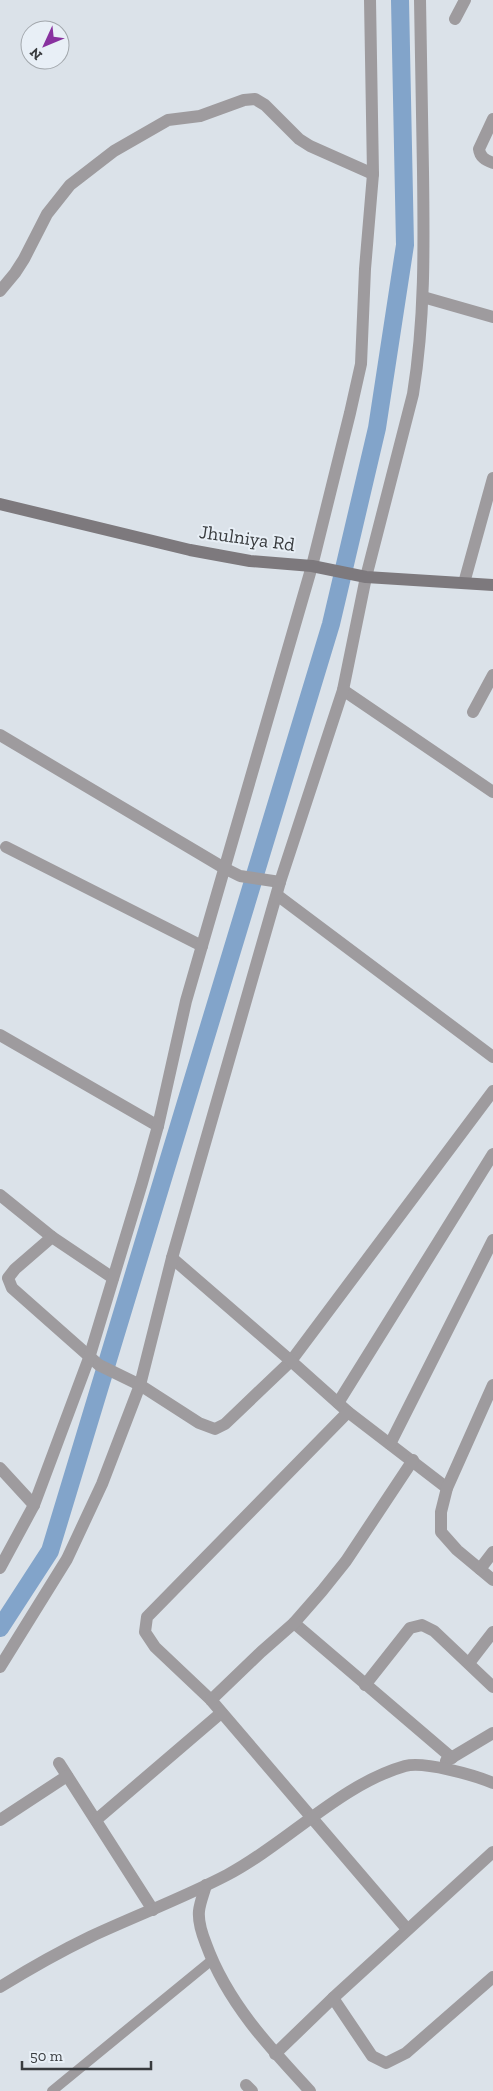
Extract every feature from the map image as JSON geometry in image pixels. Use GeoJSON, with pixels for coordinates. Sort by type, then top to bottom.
{"type":"FeatureCollection","features":[{"type":"Feature","properties":{"kind":"street"},"geometry":{"type":"LineString","coordinates":[[0,1568],[34,1505],[94,1361],[113,1278],[158,1126],[186,1001],[312,566],[360,364],[373,174],[370,0]]}},
{"type":"Feature","properties":{"kind":"street"},"geometry":{"type":"LineString","coordinates":[[0,1667],[67,1559],[102,1484],[140,1385],[172,1258],[278,888],[343,690],[366,577],[413,394],[418,365],[424,250],[420,0]]}},
{"type":"Feature","properties":{"kind":"street"},"geometry":{"type":"LineString","coordinates":[[455,18],[465,0]]}},
{"type":"Feature","properties":{"kind":"street"},"geometry":{"type":"LineString","coordinates":[[0,291],[24,259],[47,214],[70,185],[114,151],[168,120],[200,116],[244,100],[255,99],[265,105],[299,139],[310,146],[373,174]]}},
{"type":"Feature","properties":{"kind":"street"},"geometry":{"type":"LineString","coordinates":[[493,119],[479,148],[480,155],[493,163]]}},
{"type":"Feature","properties":{"kind":"street"},"geometry":{"type":"LineString","coordinates":[[423,297],[493,316]]}},
{"type":"Feature","properties":{"kind":"street"},"geometry":{"type":"LineString","coordinates":[[464,583],[493,478]]}},
{"type":"Feature","properties":{"kind":"street","name":"Jhulniya Rd"},"geometry":{"type":"LineString","coordinates":[[0,504],[190,550],[250,561],[312,566],[366,577],[493,585]]}},
{"type":"Feature","properties":{"kind":"street"},"geometry":{"type":"LineString","coordinates":[[473,712],[493,676]]}},
{"type":"Feature","properties":{"kind":"street"},"geometry":{"type":"LineString","coordinates":[[343,690],[493,792]]}},
{"type":"Feature","properties":{"kind":"street"},"geometry":{"type":"LineString","coordinates":[[0,735],[224,868],[240,876],[266,882],[278,888],[493,1057]]}},
{"type":"Feature","properties":{"kind":"street"},"geometry":{"type":"LineString","coordinates":[[6,847],[202,946]]}},
{"type":"Feature","properties":{"kind":"street"},"geometry":{"type":"LineString","coordinates":[[0,1036],[158,1126]]}},
{"type":"Feature","properties":{"kind":"street"},"geometry":{"type":"LineString","coordinates":[[52,1238],[15,1269],[8,1278],[12,1288],[94,1361],[140,1385],[199,1423],[214,1429],[225,1424],[291,1361],[493,1091]]}},
{"type":"Feature","properties":{"kind":"street"},"geometry":{"type":"LineString","coordinates":[[338,1403],[493,1154]]}},
{"type":"Feature","properties":{"kind":"street"},"geometry":{"type":"LineString","coordinates":[[0,1195],[52,1238],[113,1278]]}},
{"type":"Feature","properties":{"kind":"street"},"geometry":{"type":"LineString","coordinates":[[390,1444],[493,1240]]}},
{"type":"Feature","properties":{"kind":"street"},"geometry":{"type":"LineString","coordinates":[[172,1258],[348,1412],[413,1460],[447,1488]]}},
{"type":"Feature","properties":{"kind":"street"},"geometry":{"type":"LineString","coordinates":[[493,1385],[447,1488],[441,1512],[441,1532],[457,1550],[493,1580]]}},
{"type":"Feature","properties":{"kind":"street"},"geometry":{"type":"LineString","coordinates":[[348,1412],[147,1617],[145,1632],[155,1646],[211,1700],[407,1929]]}},
{"type":"Feature","properties":{"kind":"street"},"geometry":{"type":"LineString","coordinates":[[211,1700],[261,1652],[294,1624],[346,1561],[413,1460]]}},
{"type":"Feature","properties":{"kind":"street"},"geometry":{"type":"LineString","coordinates":[[0,1468],[34,1505]]}},
{"type":"Feature","properties":{"kind":"street"},"geometry":{"type":"LineString","coordinates":[[480,1569],[493,1552]]}},
{"type":"Feature","properties":{"kind":"street"},"geometry":{"type":"LineString","coordinates":[[294,1624],[452,1758]]}},
{"type":"Feature","properties":{"kind":"street"},"geometry":{"type":"LineString","coordinates":[[365,1685],[410,1628],[422,1625],[434,1631],[493,1687]]}},
{"type":"Feature","properties":{"kind":"street"},"geometry":{"type":"LineString","coordinates":[[469,1663],[493,1632]]}},
{"type":"Feature","properties":{"kind":"street"},"geometry":{"type":"LineString","coordinates":[[96,1820],[221,1713]]}},
{"type":"Feature","properties":{"kind":"street"},"geometry":{"type":"LineString","coordinates":[[435,1767],[493,1733]]}},
{"type":"Feature","properties":{"kind":"street"},"geometry":{"type":"LineString","coordinates":[[59,1763],[153,1910]]}},
{"type":"Feature","properties":{"kind":"street"},"geometry":{"type":"LineString","coordinates":[[0,1987],[44,1960],[228,1875],[251,1861],[312,1817],[378,1777],[406,1766],[435,1767],[493,1783]]}},
{"type":"Feature","properties":{"kind":"street"},"geometry":{"type":"LineString","coordinates":[[0,1820],[67,1776]]}},
{"type":"Feature","properties":{"kind":"street"},"geometry":{"type":"LineString","coordinates":[[276,2054],[332,1998],[493,1852]]}},
{"type":"Feature","properties":{"kind":"street"},"geometry":{"type":"LineString","coordinates":[[206,1885],[199,1911],[202,1934],[212,1960],[248,2021],[310,2091]]}},
{"type":"Feature","properties":{"kind":"street"},"geometry":{"type":"LineString","coordinates":[[332,1998],[372,2056],[386,2063],[406,2053],[493,1978]]}},
{"type":"Feature","properties":{"kind":"lane"},"geometry":{"type":"LineString","coordinates":[[52,2091],[212,1960]]}},
{"type":"Feature","properties":{"kind":"waterway"},"geometry":{"type":"LineString","coordinates":[[0,1628],[50,1551],[331,624],[377,428],[405,245],[400,0]]}}]}
